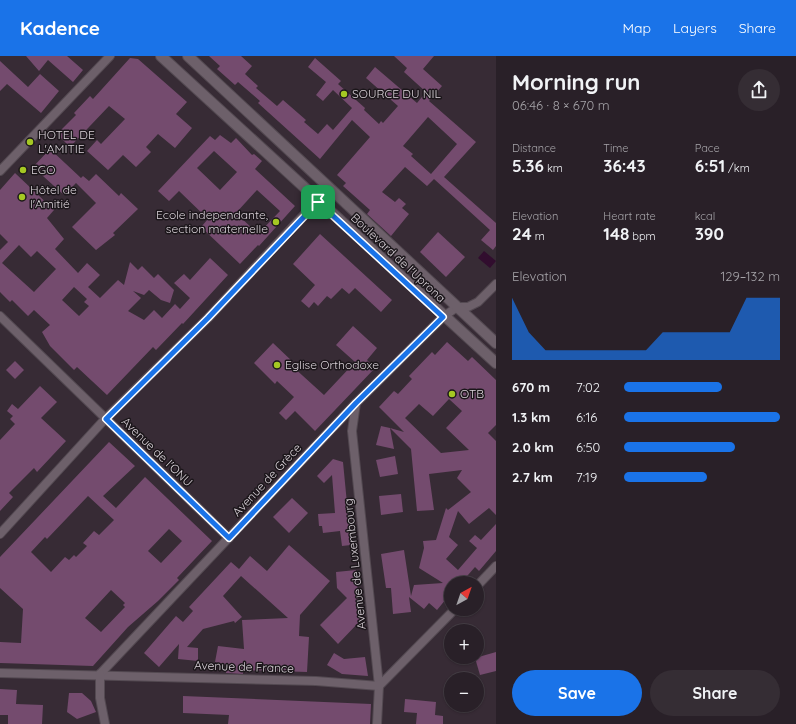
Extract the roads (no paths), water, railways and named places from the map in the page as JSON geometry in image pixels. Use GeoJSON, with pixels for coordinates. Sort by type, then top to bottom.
{"type":"FeatureCollection","features":[{"type":"Feature","properties":{"kind":"street"},"geometry":{"type":"LineString","coordinates":[[0,171],[110,56]]}},
{"type":"Feature","properties":{"kind":"street","name":"Boulevard de l'Uprona"},"geometry":{"type":"LineString","coordinates":[[161,56],[443,317],[496,363]]}},
{"type":"Feature","properties":{"kind":"street","name":"Boulevard de l'Uprona"},"geometry":{"type":"LineString","coordinates":[[188,56],[496,343]]}},
{"type":"Feature","properties":{"kind":"street"},"geometry":{"type":"LineString","coordinates":[[0,534],[106,419],[208,318],[318,202],[329,188]]}},
{"type":"Feature","properties":{"kind":"street"},"geometry":{"type":"LineString","coordinates":[[457,307],[468,307],[478,302],[496,284]]}},
{"type":"Feature","properties":{"kind":"street","name":"Avenue de Grèce"},"geometry":{"type":"LineString","coordinates":[[100,674],[356,403],[443,317],[457,307]]}},
{"type":"Feature","properties":{"kind":"street","name":"Avenue de l'ONU"},"geometry":{"type":"LineString","coordinates":[[0,316],[229,538]]}},
{"type":"Feature","properties":{"kind":"street","name":"Avenue de Luxembourg"},"geometry":{"type":"LineString","coordinates":[[356,403],[352,431],[380,686],[377,724]]}},
{"type":"Feature","properties":{"kind":"street"},"geometry":{"type":"LineString","coordinates":[[484,579],[496,566]]}},
{"type":"Feature","properties":{"kind":"street"},"geometry":{"type":"LineString","coordinates":[[380,686],[448,616]]}},
{"type":"Feature","properties":{"kind":"street","name":"Avenue de France"},"geometry":{"type":"LineString","coordinates":[[0,673],[100,674],[316,681],[380,686]]}},
{"type":"Feature","properties":{"kind":"street"},"geometry":{"type":"LineString","coordinates":[[100,674],[100,698],[105,724]]}},
{"type":"Feature","properties":{"kind":"place","name":"SOURCE DU NIL"},"geometry":{"type":"Point","coordinates":[344,94]}},
{"type":"Feature","properties":{"kind":"place","name":"HOTEL DE L'AMITIE"},"geometry":{"type":"Point","coordinates":[30,142]}},
{"type":"Feature","properties":{"kind":"place","name":"EGO"},"geometry":{"type":"Point","coordinates":[23,170]}},
{"type":"Feature","properties":{"kind":"place","name":"Hôtel de l'Amitié"},"geometry":{"type":"Point","coordinates":[22,197]}},
{"type":"Feature","properties":{"kind":"place","name":"Ecole independante, section maternelle"},"geometry":{"type":"Point","coordinates":[276,222]}},
{"type":"Feature","properties":{"kind":"place","name":"Eglise Orthodoxe"},"geometry":{"type":"Point","coordinates":[277,365]}},
{"type":"Feature","properties":{"kind":"place","name":"OTB"},"geometry":{"type":"Point","coordinates":[452,394]}}]}
